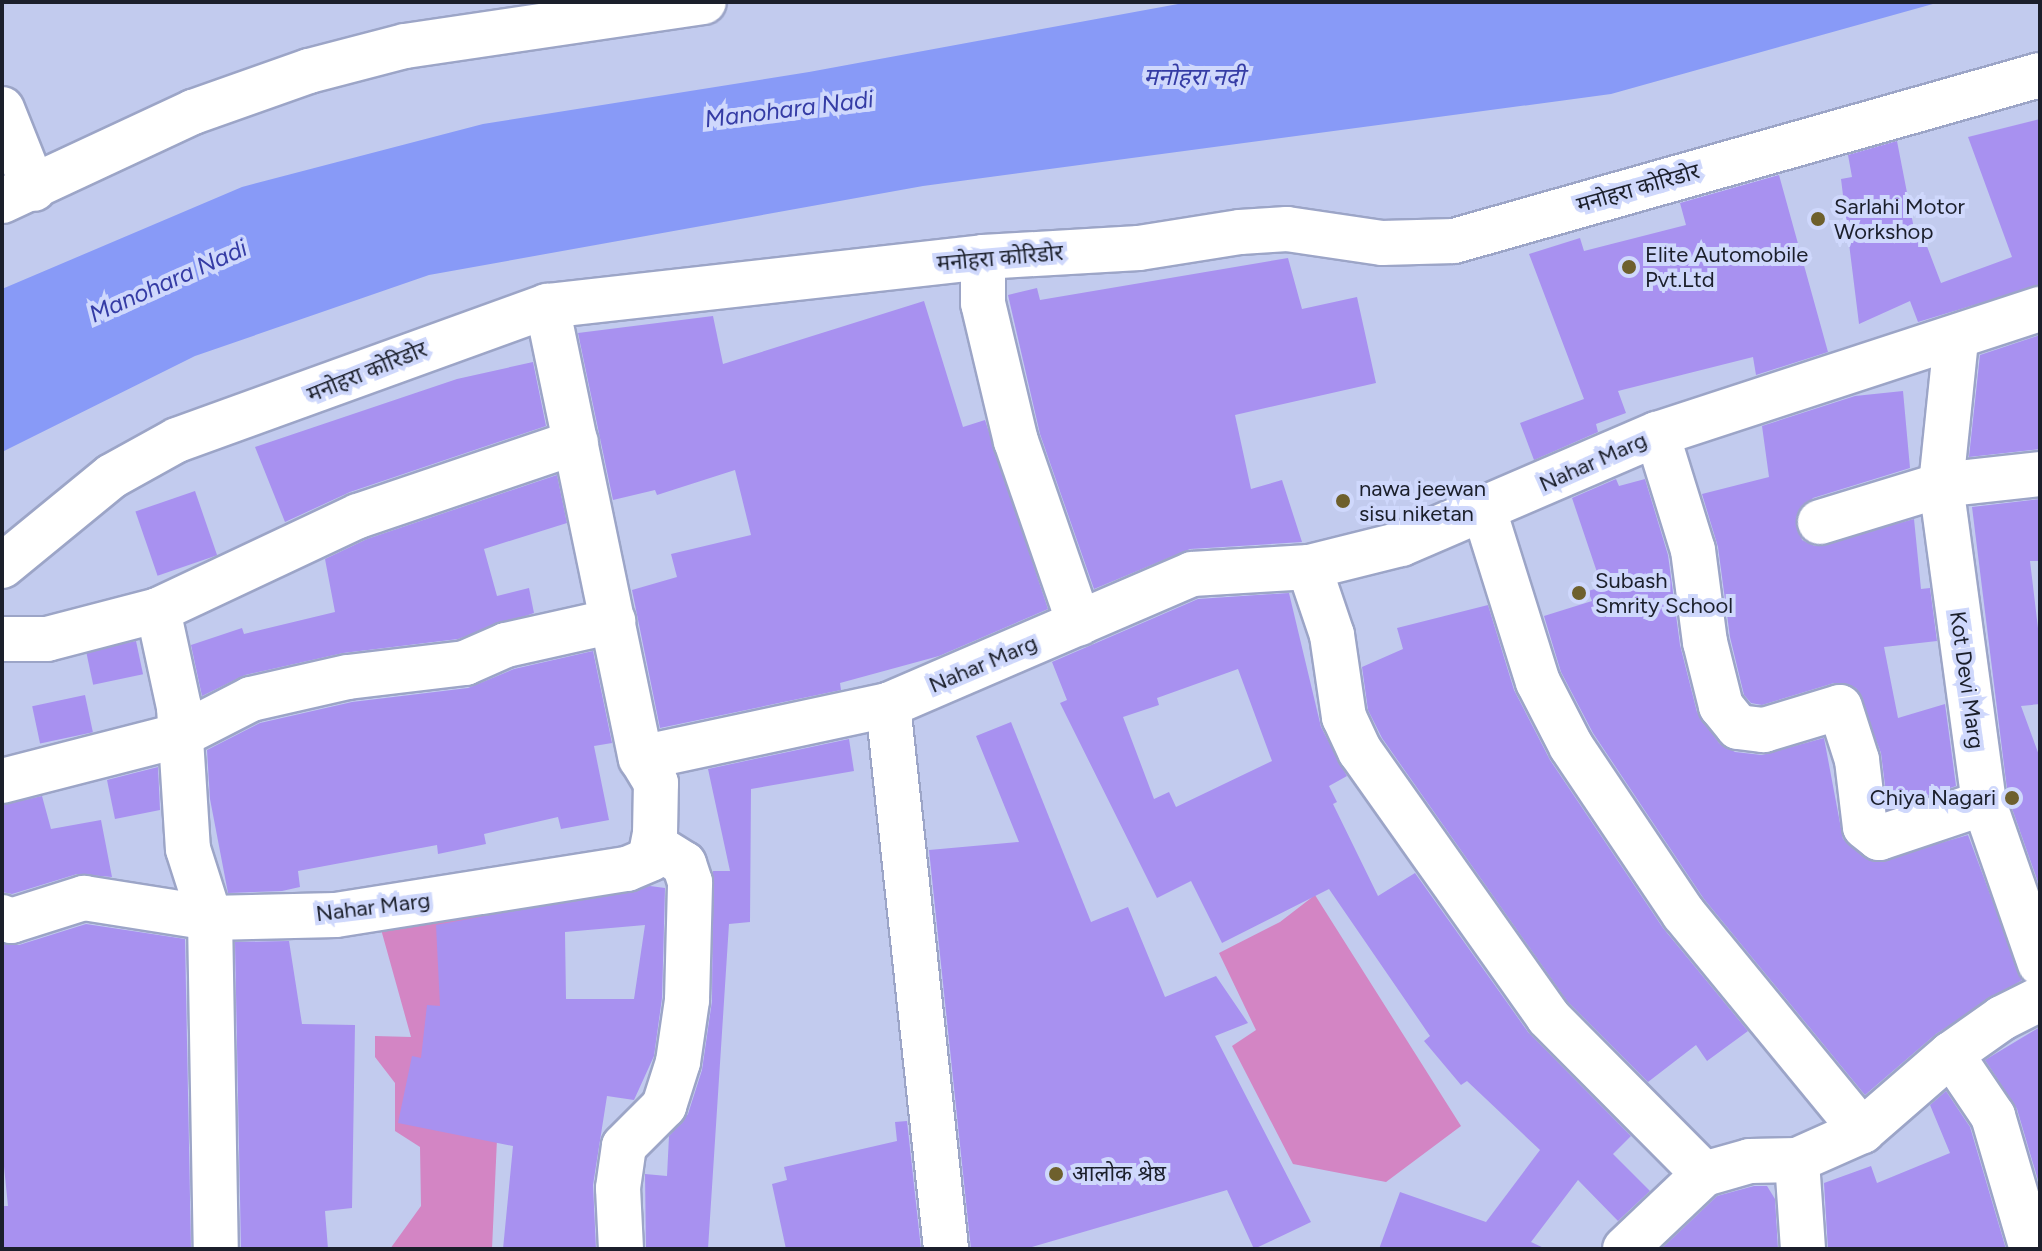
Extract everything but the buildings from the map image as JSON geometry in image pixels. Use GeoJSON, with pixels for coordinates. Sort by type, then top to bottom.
{"type":"FeatureCollection","features":[{"type":"Feature","properties":{"kind":"street"},"geometry":{"type":"LineString","coordinates":[[2,109],[18,195],[193,112],[309,71],[405,46],[704,2]]}},
{"type":"Feature","properties":{"kind":"street","name":"मनोहरा कोरिडोर"},"geometry":{"type":"LineString","coordinates":[[2,566],[112,476],[177,440],[547,306],[983,257],[1139,248],[1287,229],[1382,243],[1454,241],[2040,75]]}},
{"type":"Feature","properties":{"kind":"street"},"geometry":{"type":"LineString","coordinates":[[983,257],[983,303],[1016,441],[1079,623]]}},
{"type":"Feature","properties":{"kind":"street"},"geometry":{"type":"LineString","coordinates":[[547,306],[641,758],[656,783],[653,845],[684,864],[690,882],[687,1000],[678,1062],[664,1106],[624,1146],[618,1188],[621,1249]]}},
{"type":"Feature","properties":{"kind":"street","name":"Nahar Marg"},"geometry":{"type":"LineString","coordinates":[[641,758],[888,705],[1192,574],[1309,567],[1401,544],[1657,434],[1956,340],[2040,309]]}},
{"type":"Feature","properties":{"kind":"street","name":"Kot Devi Marg"},"geometry":{"type":"LineString","coordinates":[[1956,340],[1941,485],[1984,803],[2040,964]]}},
{"type":"Feature","properties":{"kind":"street"},"geometry":{"type":"LineString","coordinates":[[1657,434],[1693,550],[1705,642],[1721,706],[1738,727],[1764,730],[1840,707],[1857,760],[1865,827],[1879,838],[1984,803]]}},
{"type":"Feature","properties":{"kind":"street"},"geometry":{"type":"LineString","coordinates":[[2,639],[47,639],[158,610],[358,516],[576,442]]}},
{"type":"Feature","properties":{"kind":"street"},"geometry":{"type":"LineString","coordinates":[[1820,522],[1941,485],[2040,474]]}},
{"type":"Feature","properties":{"kind":"street"},"geometry":{"type":"LineString","coordinates":[[1484,510],[1538,682],[1571,746],[1693,925],[1862,1131]]}},
{"type":"Feature","properties":{"kind":"street"},"geometry":{"type":"LineString","coordinates":[[1309,567],[1332,635],[1344,717],[1360,751],[1548,1017],[1704,1174]]}},
{"type":"Feature","properties":{"kind":"street"},"geometry":{"type":"LineString","coordinates":[[158,610],[181,735],[188,849],[210,918],[216,1249]]}},
{"type":"Feature","properties":{"kind":"street"},"geometry":{"type":"LineString","coordinates":[[2,781],[181,735],[251,699],[348,677],[465,663],[506,645],[613,621]]}},
{"type":"Feature","properties":{"kind":"street"},"geometry":{"type":"LineString","coordinates":[[888,705],[946,1249]]}},
{"type":"Feature","properties":{"kind":"street","name":"Nahar Marg"},"geometry":{"type":"LineString","coordinates":[[2,917],[11,921],[84,898],[210,918],[336,915],[627,869],[650,859],[653,845]]}},
{"type":"Feature","properties":{"kind":"street"},"geometry":{"type":"LineString","coordinates":[[1625,1249],[1704,1174],[1750,1161],[1797,1160],[1862,1131],[1951,1054],[2002,1018],[2040,999]]}},
{"type":"Feature","properties":{"kind":"street"},"geometry":{"type":"LineString","coordinates":[[1951,1054],[1993,1116],[2032,1249]]}},
{"type":"Feature","properties":{"kind":"street"},"geometry":{"type":"LineString","coordinates":[[1797,1160],[1803,1249]]}},
{"type":"Feature","properties":{"kind":"shaded area"},"geometry":{"type":"Polygon","coordinates":[[[1315,895],[1461,1126],[1386,1182],[1293,1164],[1232,1046],[1256,1030],[1219,953],[1280,922],[1315,895]]]}},
{"type":"Feature","properties":{"kind":"shaded area"},"geometry":{"type":"Polygon","coordinates":[[[508,898],[492,1249],[390,1249],[421,1206],[420,1147],[395,1131],[395,1083],[375,1057],[375,1036],[411,1037],[377,915],[508,898]]]}},
{"type":"Feature","properties":{"kind":"water","name":"मनोहरा नदी"},"geometry":{"type":"Polygon","coordinates":[[[1189,2],[1940,2],[1611,94],[923,186],[429,275],[195,356],[2,452],[2,289],[242,187],[483,124],[809,72],[1189,2]]]}},
{"type":"Feature","properties":{"kind":"place","name":"Sarlahi Motor Workshop"},"geometry":{"type":"Point","coordinates":[1818,219]}},
{"type":"Feature","properties":{"kind":"place","name":"Elite Automobile Pvt.Ltd"},"geometry":{"type":"Point","coordinates":[1629,267]}},
{"type":"Feature","properties":{"kind":"place","name":"nawa jeewan sisu niketan"},"geometry":{"type":"Point","coordinates":[1343,501]}},
{"type":"Feature","properties":{"kind":"place","name":"Subash Smrity School"},"geometry":{"type":"Point","coordinates":[1579,593]}},
{"type":"Feature","properties":{"kind":"place","name":"Chiya Nagari"},"geometry":{"type":"Point","coordinates":[2012,798]}},
{"type":"Feature","properties":{"kind":"place","name":"आलोक श्रेष्ठ"},"geometry":{"type":"Point","coordinates":[1056,1174]}},
{"type":"Feature","properties":{"kind":"water label","name":"Manohara Nadi"},"geometry":{"type":"Point","coordinates":[789,109]}},
{"type":"Feature","properties":{"kind":"water label","name":"Manohara Nadi"},"geometry":{"type":"Point","coordinates":[168,281]}}]}
